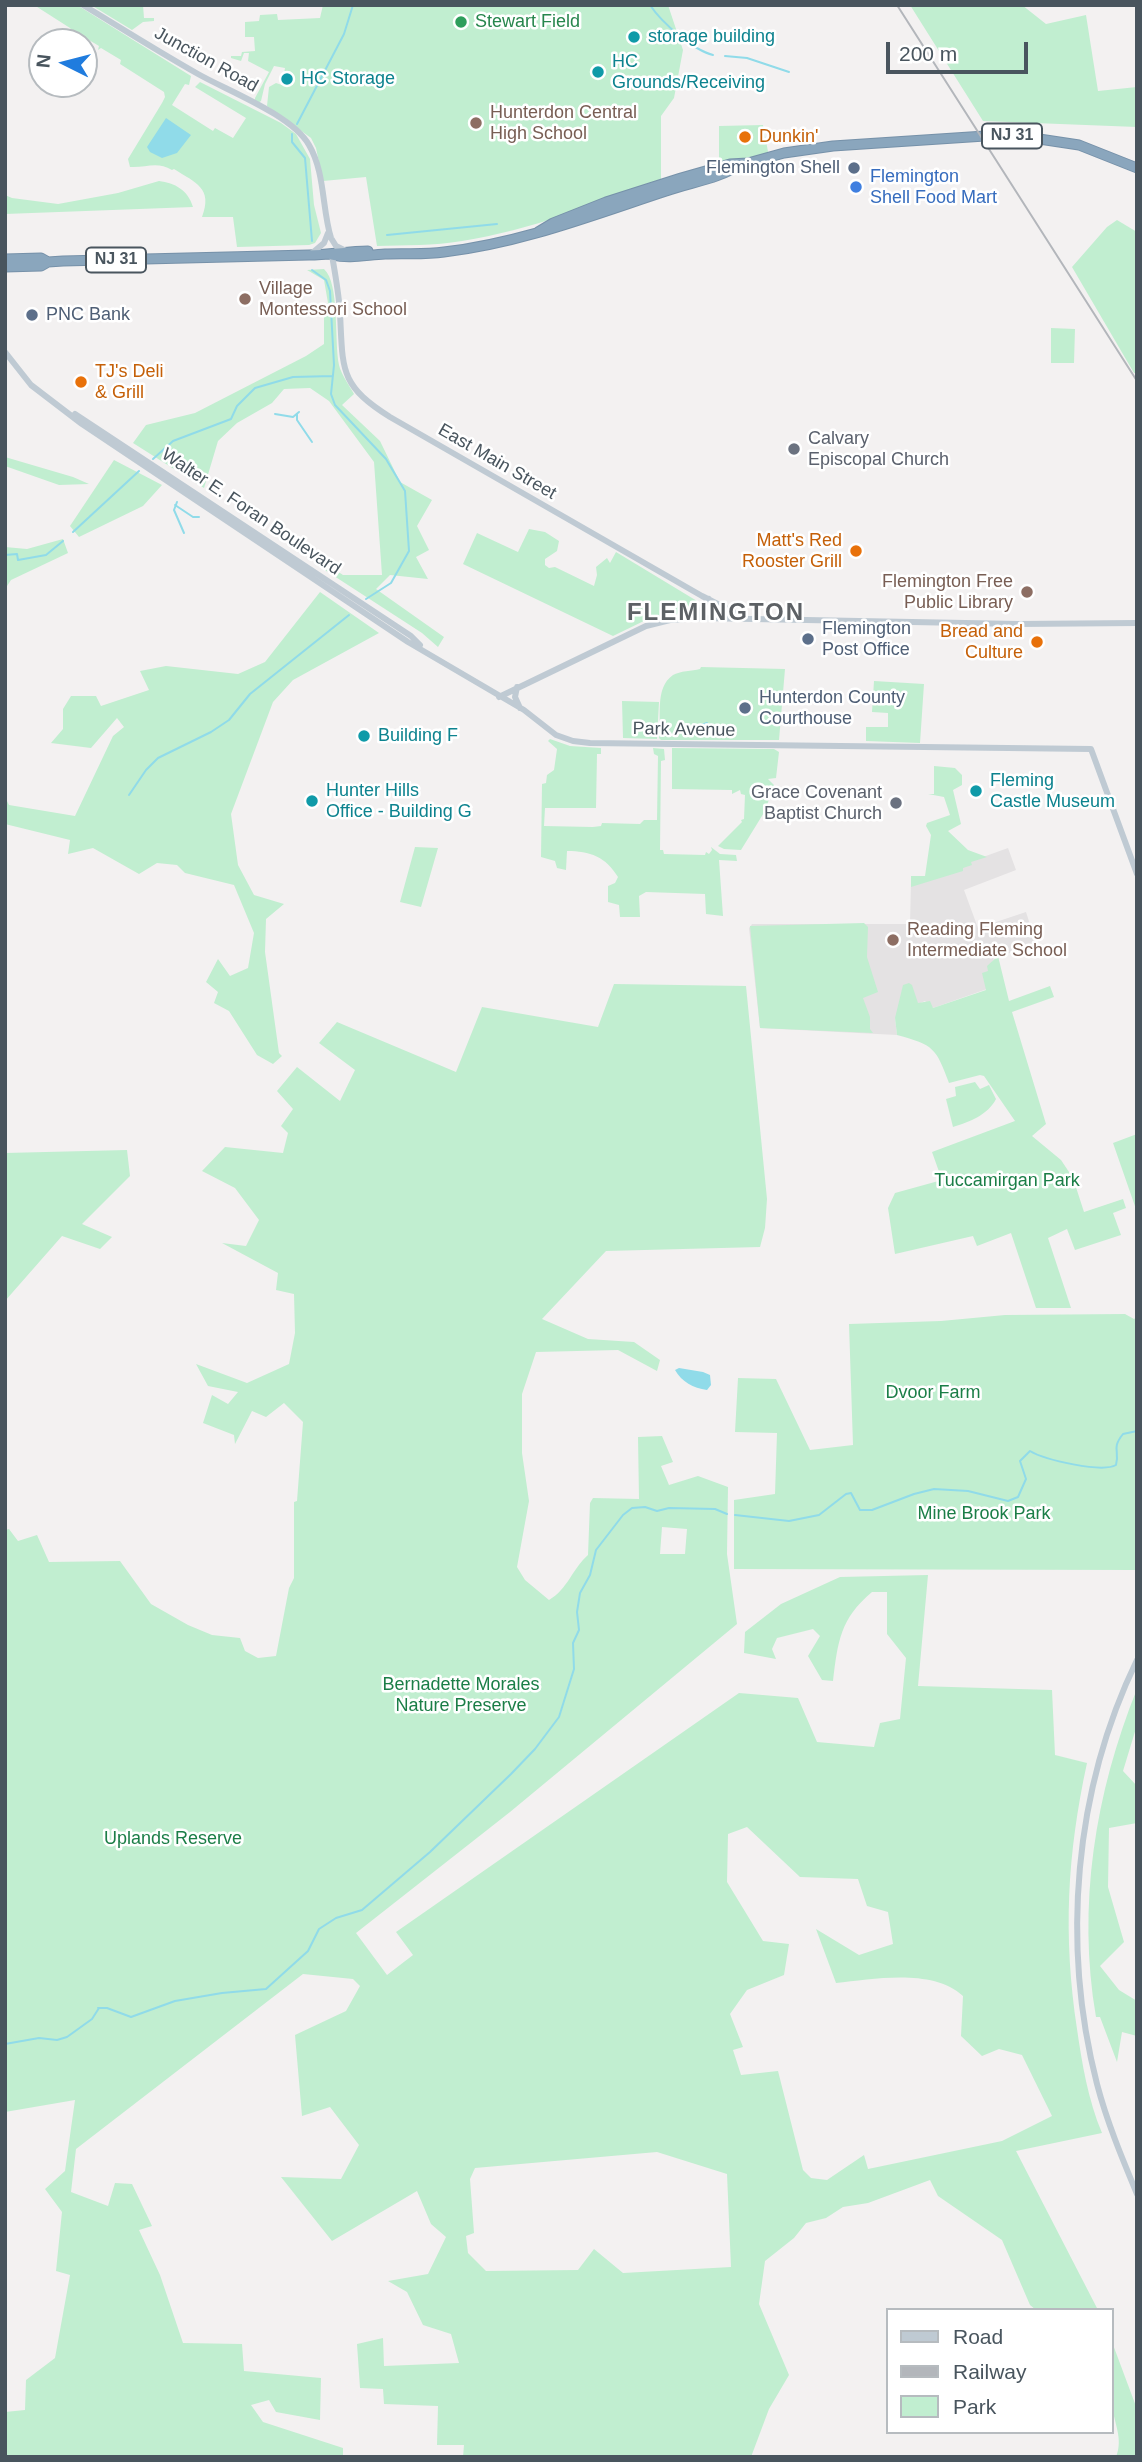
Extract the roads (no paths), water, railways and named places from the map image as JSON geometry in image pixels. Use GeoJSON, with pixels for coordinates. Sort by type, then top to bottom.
{"type":"FeatureCollection","features":[{"type":"Feature","properties":{"kind":"highway","name":"NJ 31"},"geometry":{"type":"LineString","coordinates":[[332,254],[344,258],[447,252],[538,232],[553,223],[639,191],[730,164],[828,146],[1012,136],[1079,145],[1137,168]]}},
{"type":"Feature","properties":{"kind":"highway","name":"NJ 31"},"geometry":{"type":"LineString","coordinates":[[5,267],[41,266],[48,262],[309,255],[346,251],[383,254]]}},
{"type":"Feature","properties":{"kind":"highway","name":"NJ 31"},"geometry":{"type":"LineString","coordinates":[[5,259],[41,258],[48,262]]}},
{"type":"Feature","properties":{"kind":"street","name":"Junction Road"},"geometry":{"type":"LineString","coordinates":[[83,5],[199,75],[281,119],[297,131],[310,146],[319,175],[328,228]]}},
{"type":"Feature","properties":{"kind":"street"},"geometry":{"type":"LineString","coordinates":[[328,228],[334,244],[346,251]]}},
{"type":"Feature","properties":{"kind":"street"},"geometry":{"type":"LineString","coordinates":[[309,255],[324,243],[328,228]]}},
{"type":"Feature","properties":{"kind":"street","name":"East Main Street"},"geometry":{"type":"LineString","coordinates":[[332,254],[339,301],[342,359],[349,382],[360,396],[395,420],[750,620]]}},
{"type":"Feature","properties":{"kind":"street","name":"Walter E. Foran Boulevard"},"geometry":{"type":"LineString","coordinates":[[5,352],[28,382],[54,403],[398,635],[499,697]]}},
{"type":"Feature","properties":{"kind":"street"},"geometry":{"type":"LineString","coordinates":[[699,618],[703,605],[709,599]]}},
{"type":"Feature","properties":{"kind":"street"},"geometry":{"type":"LineString","coordinates":[[499,697],[646,626],[670,620],[699,618],[1018,624],[1137,623]]}},
{"type":"Feature","properties":{"kind":"street"},"geometry":{"type":"LineString","coordinates":[[517,687],[515,697],[521,709]]}},
{"type":"Feature","properties":{"kind":"street","name":"Park Avenue"},"geometry":{"type":"LineString","coordinates":[[499,697],[521,709],[556,735],[583,743],[1091,749],[1137,874]]}},
{"type":"Feature","properties":{"kind":"street"},"geometry":{"type":"LineString","coordinates":[[1137,1660],[1113,1718],[1096,1774],[1082,1849],[1077,1923],[1082,2003],[1097,2083],[1118,2149],[1137,2194]]}},
{"type":"Feature","properties":{"kind":"water"},"geometry":{"type":"Polygon","coordinates":[[[166,118],[191,135],[177,153],[162,158],[150,152],[147,147],[166,118]]]}},
{"type":"Feature","properties":{"kind":"water"},"geometry":{"type":"Polygon","coordinates":[[[679,1368],[710,1375],[711,1385],[707,1390],[688,1384],[675,1370],[679,1368]]]}},
{"type":"Feature","properties":{"kind":"waterway"},"geometry":{"type":"LineString","coordinates":[[297,124],[344,34],[353,5]]}},
{"type":"Feature","properties":{"kind":"waterway"},"geometry":{"type":"LineString","coordinates":[[650,5],[678,35],[696,48],[713,55]]}},
{"type":"Feature","properties":{"kind":"waterway"},"geometry":{"type":"LineString","coordinates":[[725,56],[747,58],[789,72]]}},
{"type":"Feature","properties":{"kind":"waterway"},"geometry":{"type":"LineString","coordinates":[[292,134],[292,142],[305,158],[312,241]]}},
{"type":"Feature","properties":{"kind":"waterway"},"geometry":{"type":"LineString","coordinates":[[387,235],[497,224]]}},
{"type":"Feature","properties":{"kind":"waterway"},"geometry":{"type":"LineString","coordinates":[[312,270],[326,280],[330,291],[334,365],[331,394],[335,405],[386,459],[405,491],[409,551],[391,583],[366,599]]}},
{"type":"Feature","properties":{"kind":"waterway"},"geometry":{"type":"LineString","coordinates":[[153,459],[173,441],[231,419],[237,406],[255,388],[293,377],[333,376]]}},
{"type":"Feature","properties":{"kind":"waterway"},"geometry":{"type":"LineString","coordinates":[[275,414],[293,417],[299,412]]}},
{"type":"Feature","properties":{"kind":"waterway"},"geometry":{"type":"LineString","coordinates":[[297,414],[297,420],[312,442]]}},
{"type":"Feature","properties":{"kind":"waterway"},"geometry":{"type":"LineString","coordinates":[[73,532],[139,471]]}},
{"type":"Feature","properties":{"kind":"waterway"},"geometry":{"type":"LineString","coordinates":[[177,502],[174,510],[184,533]]}},
{"type":"Feature","properties":{"kind":"waterway"},"geometry":{"type":"LineString","coordinates":[[175,505],[193,517],[199,517]]}},
{"type":"Feature","properties":{"kind":"waterway"},"geometry":{"type":"LineString","coordinates":[[5,555],[17,554],[18,560],[46,555],[63,541]]}},
{"type":"Feature","properties":{"kind":"waterway"},"geometry":{"type":"LineString","coordinates":[[129,795],[158,758],[229,720],[250,694],[349,615]]}},
{"type":"Feature","properties":{"kind":"waterway"},"geometry":{"type":"LineString","coordinates":[[688,730],[707,723]]}},
{"type":"Feature","properties":{"kind":"waterway"},"geometry":{"type":"LineString","coordinates":[[735,1515],[789,1521],[819,1515],[851,1493],[860,1510],[872,1510],[934,1489],[968,1491],[1008,1501],[1018,1497],[1026,1479],[1020,1461],[1030,1451],[1073,1464],[1109,1467],[1116,1465],[1119,1439],[1123,1434],[1137,1431]]}},
{"type":"Feature","properties":{"kind":"waterway"},"geometry":{"type":"LineString","coordinates":[[98,2008],[107,2008],[131,2017],[175,2001],[266,1989],[308,1951],[319,1929],[336,1918],[362,1910],[430,1852],[535,1749],[559,1717],[574,1669],[573,1643],[579,1630],[577,1612],[580,1593],[590,1575],[596,1550],[623,1515],[632,1508],[645,1507],[657,1511],[669,1508],[715,1509],[727,1514]]}},
{"type":"Feature","properties":{"kind":"waterway"},"geometry":{"type":"LineString","coordinates":[[5,2044],[39,2038],[57,2040],[67,2037],[92,2019],[99,2008]]}},
{"type":"Feature","properties":{"kind":"railway"},"geometry":{"type":"LineString","coordinates":[[897,5],[1137,381]]}},
{"type":"Feature","properties":{"kind":"place","name":"Stewart Field"},"geometry":{"type":"Point","coordinates":[461,22]}},
{"type":"Feature","properties":{"kind":"place","name":"storage building"},"geometry":{"type":"Point","coordinates":[634,37]}},
{"type":"Feature","properties":{"kind":"place","name":"HC Grounds/Receiving"},"geometry":{"type":"Point","coordinates":[598,72]}},
{"type":"Feature","properties":{"kind":"place","name":"HC Storage"},"geometry":{"type":"Point","coordinates":[287,79]}},
{"type":"Feature","properties":{"kind":"place","name":"Hunterdon Central High School"},"geometry":{"type":"Point","coordinates":[476,123]}},
{"type":"Feature","properties":{"kind":"place","name":"Dunkin'"},"geometry":{"type":"Point","coordinates":[745,137]}},
{"type":"Feature","properties":{"kind":"place","name":"Flemington Shell"},"geometry":{"type":"Point","coordinates":[854,168]}},
{"type":"Feature","properties":{"kind":"place","name":"Flemington Shell Food Mart"},"geometry":{"type":"Point","coordinates":[856,187]}},
{"type":"Feature","properties":{"kind":"place","name":"Village Montessori School"},"geometry":{"type":"Point","coordinates":[245,299]}},
{"type":"Feature","properties":{"kind":"place","name":"PNC Bank"},"geometry":{"type":"Point","coordinates":[32,315]}},
{"type":"Feature","properties":{"kind":"place","name":"TJ's Deli & Grill"},"geometry":{"type":"Point","coordinates":[81,382]}},
{"type":"Feature","properties":{"kind":"place","name":"Calvary Episcopal Church"},"geometry":{"type":"Point","coordinates":[794,449]}},
{"type":"Feature","properties":{"kind":"place","name":"Matt's Red Rooster Grill"},"geometry":{"type":"Point","coordinates":[856,551]}},
{"type":"Feature","properties":{"kind":"place","name":"Flemington Free Public Library"},"geometry":{"type":"Point","coordinates":[1027,592]}},
{"type":"Feature","properties":{"kind":"place","name":"Flemington Post Office"},"geometry":{"type":"Point","coordinates":[808,639]}},
{"type":"Feature","properties":{"kind":"place","name":"Bread and Culture"},"geometry":{"type":"Point","coordinates":[1037,642]}},
{"type":"Feature","properties":{"kind":"place","name":"Hunterdon County Courthouse"},"geometry":{"type":"Point","coordinates":[745,708]}},
{"type":"Feature","properties":{"kind":"place","name":"Building F"},"geometry":{"type":"Point","coordinates":[364,736]}},
{"type":"Feature","properties":{"kind":"place","name":"Fleming Castle Museum"},"geometry":{"type":"Point","coordinates":[976,791]}},
{"type":"Feature","properties":{"kind":"place","name":"Hunter Hills Office - Building G"},"geometry":{"type":"Point","coordinates":[312,801]}},
{"type":"Feature","properties":{"kind":"place","name":"Grace Covenant Baptist Church"},"geometry":{"type":"Point","coordinates":[896,803]}},
{"type":"Feature","properties":{"kind":"place","name":"Reading Fleming Intermediate School"},"geometry":{"type":"Point","coordinates":[893,940]}},
{"type":"Feature","properties":{"kind":"district","name":"FLEMINGTON"},"geometry":{"type":"Point","coordinates":[716,613]}},
{"type":"Feature","properties":{"kind":"park label","name":"Tuccamirgan Park"},"geometry":{"type":"Point","coordinates":[1007,1181]}},
{"type":"Feature","properties":{"kind":"park label","name":"Dvoor Farm"},"geometry":{"type":"Point","coordinates":[933,1393]}},
{"type":"Feature","properties":{"kind":"park label","name":"Mine Brook Park"},"geometry":{"type":"Point","coordinates":[984,1514]}},
{"type":"Feature","properties":{"kind":"park label","name":"Bernadette Morales Nature Preserve"},"geometry":{"type":"Point","coordinates":[461,1695]}},
{"type":"Feature","properties":{"kind":"park label","name":"Uplands Reserve"},"geometry":{"type":"Point","coordinates":[173,1839]}}]}
